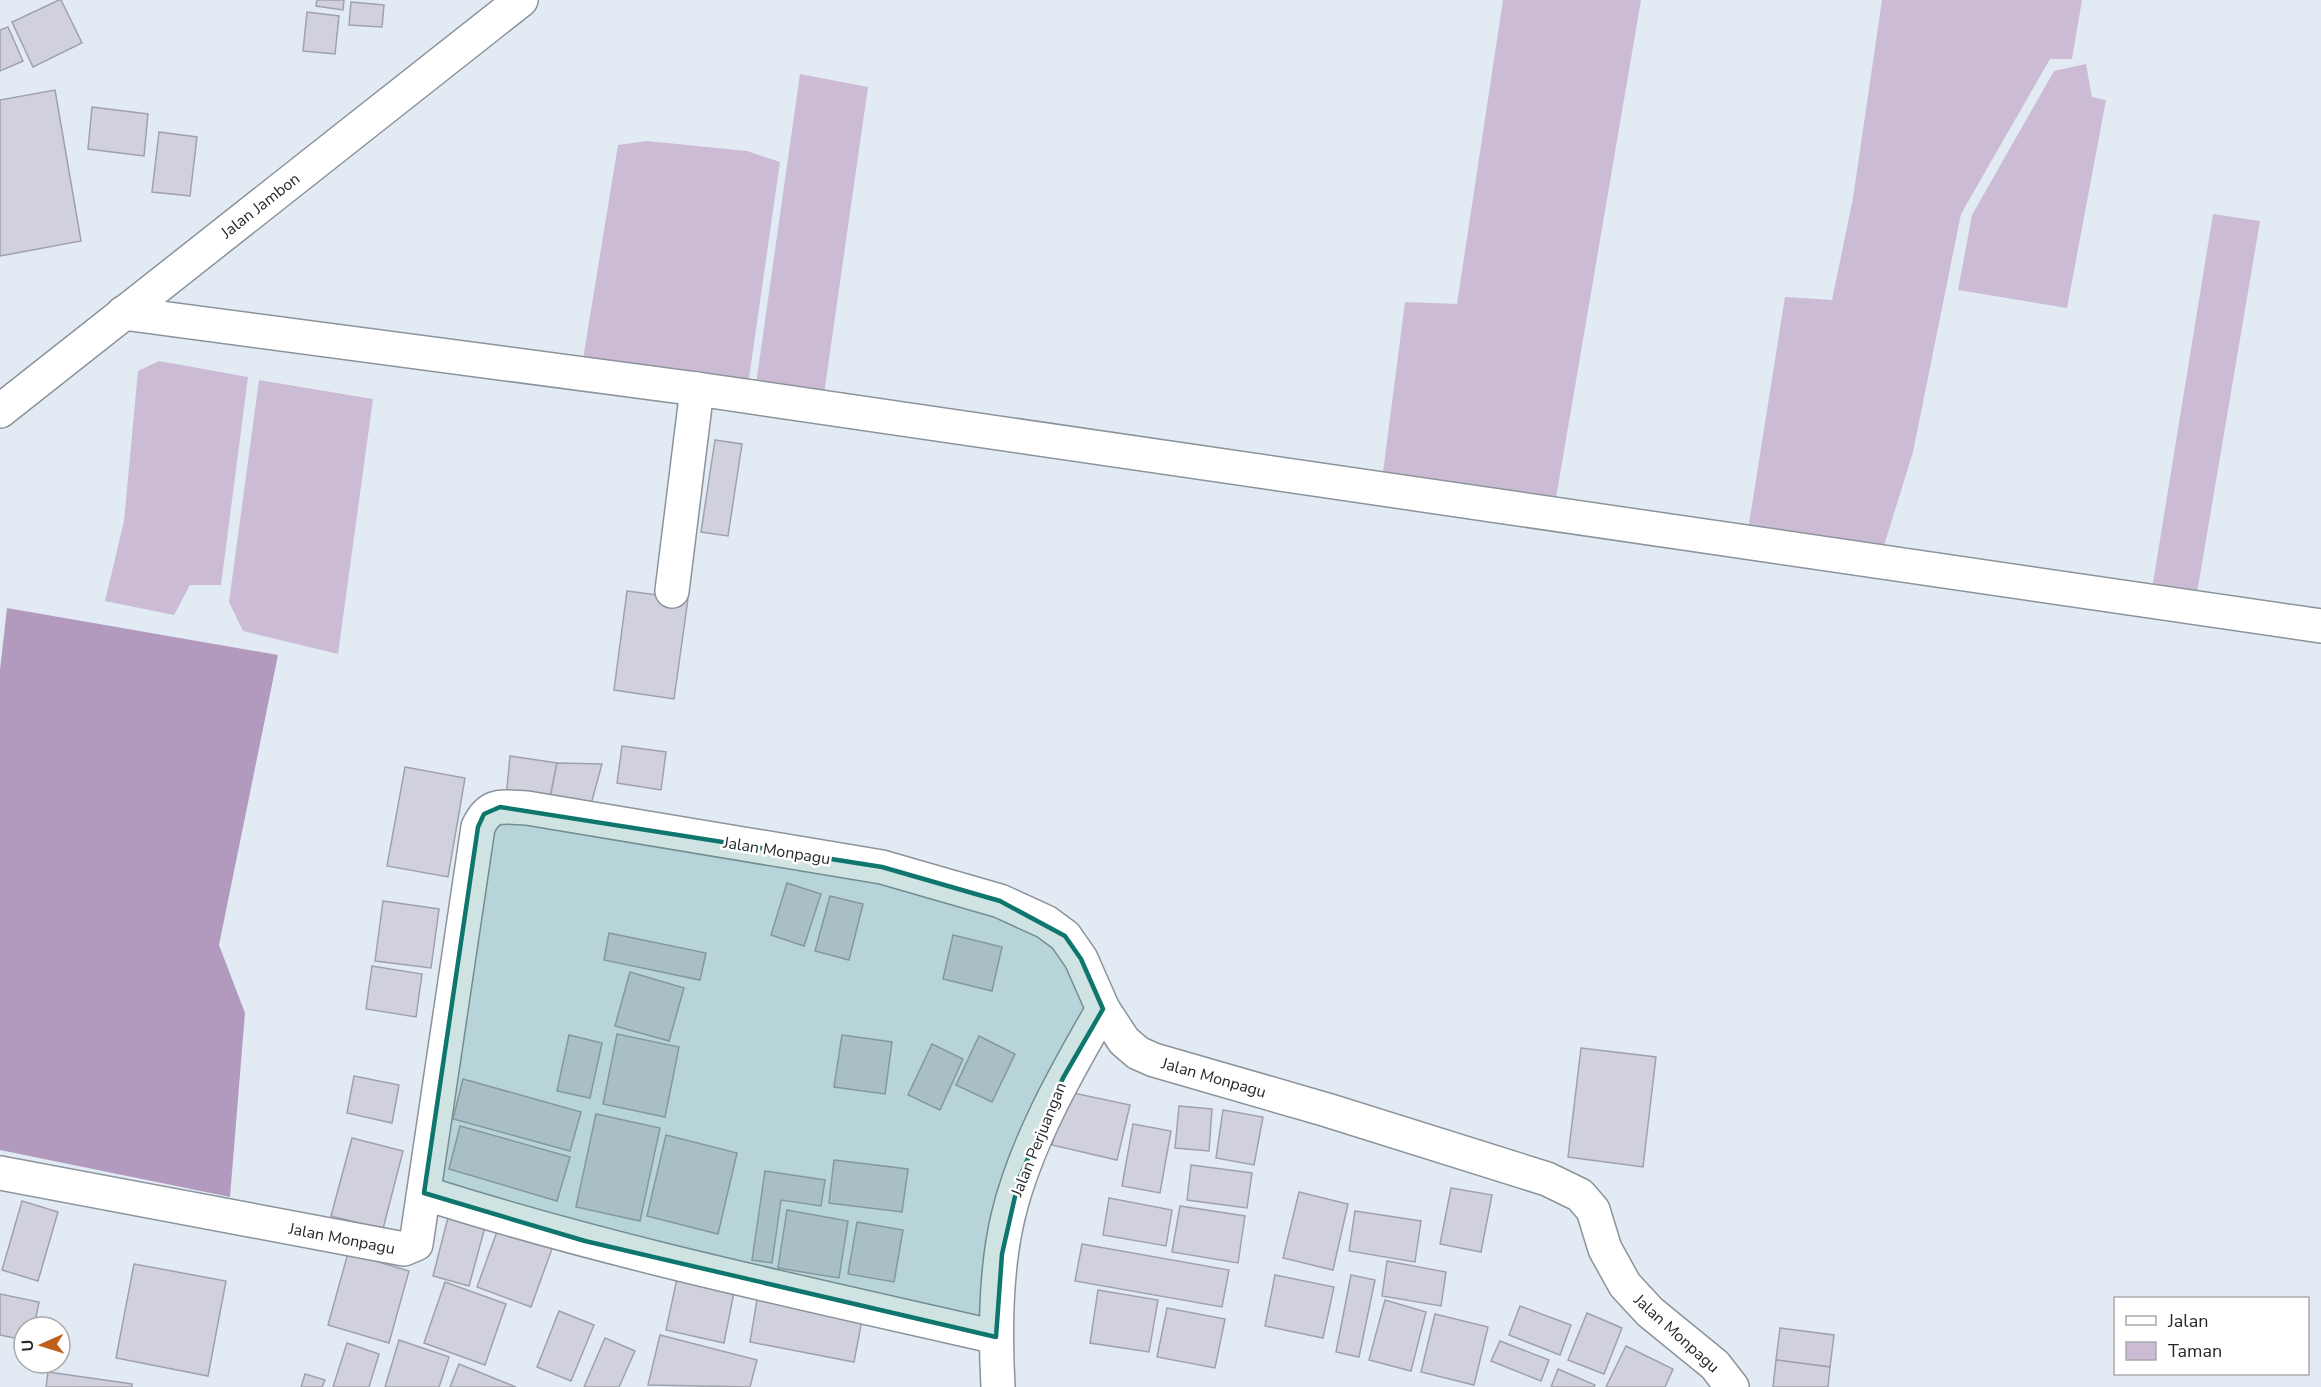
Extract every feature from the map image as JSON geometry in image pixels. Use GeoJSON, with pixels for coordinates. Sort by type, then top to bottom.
{"type":"FeatureCollection","features":[{"type":"Feature","properties":{"kind":"street","name":"Jalan Jambon"},"geometry":{"type":"LineString","coordinates":[[0,411],[521,0]]}},
{"type":"Feature","properties":{"kind":"street"},"geometry":{"type":"LineString","coordinates":[[123,313],[697,389],[2321,626]]}},
{"type":"Feature","properties":{"kind":"street"},"geometry":{"type":"LineString","coordinates":[[672,591],[697,389]]}},
{"type":"Feature","properties":{"kind":"street","name":"Jalan Monpagu"},"geometry":{"type":"LineString","coordinates":[[0,1173],[404,1250],[416,1244],[478,827],[484,814],[500,807],[527,808],[882,867],[1000,901],[1046,922],[1065,936],[1081,959],[1103,1009],[1124,1041],[1138,1053],[1154,1060],[1547,1179],[1580,1195],[1593,1210],[1605,1249],[1625,1285],[1650,1312],[1715,1365],[1732,1387]]}},
{"type":"Feature","properties":{"kind":"street","name":"Jalan Perjuangan"},"geometry":{"type":"LineString","coordinates":[[998,1387],[996,1337],[1007,1218],[1019,1179],[1063,1078],[1103,1009]]}},
{"type":"Feature","properties":{"kind":"street"},"geometry":{"type":"LineString","coordinates":[[424,1193],[585,1241],[996,1337]]}},
{"type":"Feature","properties":{"kind":"highlighted area"},"geometry":{"type":"Polygon","coordinates":[[[500,807],[882,867],[1000,901],[1065,936],[1081,959],[1103,1009],[1063,1078],[1019,1179],[1002,1254],[996,1337],[585,1241],[424,1193],[478,827],[484,814],[500,807]]]}},
{"type":"Feature","properties":{"kind":"green space"},"geometry":{"type":"Polygon","coordinates":[[[1503,0],[1641,0],[1556,498],[1382,480],[1405,302],[1457,304],[1503,0]]]}},
{"type":"Feature","properties":{"kind":"green space"},"geometry":{"type":"Polygon","coordinates":[[[1882,0],[2082,0],[2072,59],[2050,59],[1961,214],[1913,452],[1882,552],[1748,530],[1785,297],[1832,300],[1853,198],[1882,0]]]}},
{"type":"Feature","properties":{"kind":"green space"},"geometry":{"type":"Polygon","coordinates":[[[2086,64],[2092,97],[2106,100],[2067,308],[1958,290],[1972,215],[2054,71],[2086,64]]]}},
{"type":"Feature","properties":{"kind":"green space"},"geometry":{"type":"Polygon","coordinates":[[[800,74],[868,87],[824,394],[756,384],[800,74]]]}},
{"type":"Feature","properties":{"kind":"green space"},"geometry":{"type":"Polygon","coordinates":[[[647,141],[747,151],[780,162],[748,385],[583,359],[618,145],[647,141]]]}},
{"type":"Feature","properties":{"kind":"green space"},"geometry":{"type":"Polygon","coordinates":[[[2213,214],[2260,221],[2196,599],[2152,589],[2213,214]]]}},
{"type":"Feature","properties":{"kind":"green space"},"geometry":{"type":"Polygon","coordinates":[[[159,361],[248,377],[221,585],[190,585],[174,615],[105,601],[124,521],[138,371],[159,361]]]}},
{"type":"Feature","properties":{"kind":"green space"},"geometry":{"type":"Polygon","coordinates":[[[259,380],[373,399],[338,654],[243,631],[229,602],[259,380]]]}},
{"type":"Feature","properties":{"kind":"shaded area"},"geometry":{"type":"Polygon","coordinates":[[[7,608],[278,655],[219,945],[245,1013],[230,1197],[0,1150],[0,670],[7,608]]]}},
{"type":"Feature","properties":{"kind":"building"},"geometry":{"type":"Polygon","coordinates":[[[59,0],[82,43],[33,67],[12,22],[59,0]]]}},
{"type":"Feature","properties":{"kind":"building"},"geometry":{"type":"Polygon","coordinates":[[[317,0],[344,0],[343,10],[316,6],[317,0]]]}},
{"type":"Feature","properties":{"kind":"building"},"geometry":{"type":"Polygon","coordinates":[[[351,2],[384,5],[382,27],[349,25],[351,2]]]}},
{"type":"Feature","properties":{"kind":"building"},"geometry":{"type":"Polygon","coordinates":[[[307,12],[339,16],[335,54],[303,51],[307,12]]]}},
{"type":"Feature","properties":{"kind":"building"},"geometry":{"type":"Polygon","coordinates":[[[8,27],[23,61],[0,71],[0,30],[8,27]]]}},
{"type":"Feature","properties":{"kind":"building"},"geometry":{"type":"Polygon","coordinates":[[[55,90],[81,241],[0,256],[0,100],[55,90]]]}},
{"type":"Feature","properties":{"kind":"building"},"geometry":{"type":"Polygon","coordinates":[[[92,107],[148,114],[144,156],[88,149],[92,107]]]}},
{"type":"Feature","properties":{"kind":"building"},"geometry":{"type":"Polygon","coordinates":[[[159,132],[197,137],[190,196],[152,192],[159,132]]]}},
{"type":"Feature","properties":{"kind":"building"},"geometry":{"type":"Polygon","coordinates":[[[715,440],[742,444],[728,536],[701,532],[715,440]]]}},
{"type":"Feature","properties":{"kind":"building"},"geometry":{"type":"Polygon","coordinates":[[[627,591],[688,599],[674,699],[614,690],[627,591]]]}},
{"type":"Feature","properties":{"kind":"building"},"geometry":{"type":"Polygon","coordinates":[[[622,746],[666,752],[661,790],[617,783],[622,746]]]}},
{"type":"Feature","properties":{"kind":"building"},"geometry":{"type":"Polygon","coordinates":[[[510,756],[557,763],[549,803],[506,798],[510,756]]]}},
{"type":"Feature","properties":{"kind":"building"},"geometry":{"type":"Polygon","coordinates":[[[557,763],[602,764],[590,808],[549,803],[557,763]]]}},
{"type":"Feature","properties":{"kind":"building"},"geometry":{"type":"Polygon","coordinates":[[[405,767],[465,778],[448,877],[387,866],[405,767]]]}},
{"type":"Feature","properties":{"kind":"building"},"geometry":{"type":"Polygon","coordinates":[[[787,883],[821,894],[804,946],[771,935],[787,883]]]}},
{"type":"Feature","properties":{"kind":"building"},"geometry":{"type":"Polygon","coordinates":[[[830,896],[863,904],[849,960],[815,951],[830,896]]]}},
{"type":"Feature","properties":{"kind":"building"},"geometry":{"type":"Polygon","coordinates":[[[383,901],[439,909],[431,968],[375,961],[383,901]]]}},
{"type":"Feature","properties":{"kind":"building"},"geometry":{"type":"Polygon","coordinates":[[[609,933],[706,953],[700,980],[604,960],[609,933]]]}},
{"type":"Feature","properties":{"kind":"building"},"geometry":{"type":"Polygon","coordinates":[[[953,935],[1002,947],[992,991],[943,979],[953,935]]]}},
{"type":"Feature","properties":{"kind":"building"},"geometry":{"type":"Polygon","coordinates":[[[372,966],[422,974],[416,1017],[366,1009],[372,966]]]}},
{"type":"Feature","properties":{"kind":"building"},"geometry":{"type":"Polygon","coordinates":[[[630,972],[684,988],[669,1041],[615,1026],[630,972]]]}},
{"type":"Feature","properties":{"kind":"building"},"geometry":{"type":"Polygon","coordinates":[[[617,1034],[679,1047],[665,1117],[603,1104],[617,1034]]]}},
{"type":"Feature","properties":{"kind":"building"},"geometry":{"type":"Polygon","coordinates":[[[569,1035],[602,1043],[590,1098],[557,1091],[569,1035]]]}},
{"type":"Feature","properties":{"kind":"building"},"geometry":{"type":"Polygon","coordinates":[[[842,1035],[892,1042],[885,1094],[834,1087],[842,1035]]]}},
{"type":"Feature","properties":{"kind":"building"},"geometry":{"type":"Polygon","coordinates":[[[979,1036],[1015,1054],[992,1102],[956,1085],[979,1036]]]}},
{"type":"Feature","properties":{"kind":"building"},"geometry":{"type":"Polygon","coordinates":[[[932,1044],[963,1059],[940,1110],[908,1095],[932,1044]]]}},
{"type":"Feature","properties":{"kind":"building"},"geometry":{"type":"Polygon","coordinates":[[[1581,1048],[1656,1057],[1643,1167],[1568,1157],[1581,1048]]]}},
{"type":"Feature","properties":{"kind":"building"},"geometry":{"type":"Polygon","coordinates":[[[354,1076],[399,1085],[392,1123],[347,1113],[354,1076]]]}},
{"type":"Feature","properties":{"kind":"building"},"geometry":{"type":"Polygon","coordinates":[[[463,1079],[581,1112],[570,1151],[453,1119],[463,1079]]]}},
{"type":"Feature","properties":{"kind":"building"},"geometry":{"type":"Polygon","coordinates":[[[1064,1091],[1130,1105],[1117,1160],[1052,1145],[1064,1091]]]}},
{"type":"Feature","properties":{"kind":"building"},"geometry":{"type":"Polygon","coordinates":[[[1179,1106],[1212,1109],[1209,1151],[1175,1148],[1179,1106]]]}},
{"type":"Feature","properties":{"kind":"building"},"geometry":{"type":"Polygon","coordinates":[[[1223,1110],[1263,1117],[1254,1165],[1216,1158],[1223,1110]]]}},
{"type":"Feature","properties":{"kind":"building"},"geometry":{"type":"Polygon","coordinates":[[[596,1114],[660,1128],[640,1221],[576,1207],[596,1114]]]}},
{"type":"Feature","properties":{"kind":"building"},"geometry":{"type":"Polygon","coordinates":[[[1133,1124],[1171,1131],[1160,1193],[1122,1186],[1133,1124]]]}},
{"type":"Feature","properties":{"kind":"building"},"geometry":{"type":"Polygon","coordinates":[[[460,1126],[570,1157],[557,1201],[449,1169],[460,1126]]]}},
{"type":"Feature","properties":{"kind":"building"},"geometry":{"type":"Polygon","coordinates":[[[666,1135],[737,1153],[718,1234],[647,1216],[666,1135]]]}},
{"type":"Feature","properties":{"kind":"building"},"geometry":{"type":"Polygon","coordinates":[[[352,1138],[403,1151],[383,1229],[331,1216],[352,1138]]]}},
{"type":"Feature","properties":{"kind":"building"},"geometry":{"type":"Polygon","coordinates":[[[834,1160],[908,1169],[902,1212],[829,1203],[834,1160]]]}},
{"type":"Feature","properties":{"kind":"building"},"geometry":{"type":"Polygon","coordinates":[[[1191,1165],[1252,1173],[1247,1208],[1187,1200],[1191,1165]]]}},
{"type":"Feature","properties":{"kind":"building"},"geometry":{"type":"Polygon","coordinates":[[[765,1171],[825,1180],[821,1206],[781,1200],[772,1263],[752,1260],[765,1171]]]}},
{"type":"Feature","properties":{"kind":"building"},"geometry":{"type":"Polygon","coordinates":[[[1451,1188],[1492,1195],[1481,1252],[1440,1244],[1451,1188]]]}},
{"type":"Feature","properties":{"kind":"building"},"geometry":{"type":"Polygon","coordinates":[[[1299,1192],[1348,1204],[1333,1270],[1283,1258],[1299,1192]]]}},
{"type":"Feature","properties":{"kind":"building"},"geometry":{"type":"Polygon","coordinates":[[[1109,1198],[1172,1210],[1166,1246],[1103,1235],[1109,1198]]]}},
{"type":"Feature","properties":{"kind":"building"},"geometry":{"type":"Polygon","coordinates":[[[22,1201],[58,1212],[38,1281],[2,1270],[22,1201]]]}},
{"type":"Feature","properties":{"kind":"building"},"geometry":{"type":"Polygon","coordinates":[[[451,1206],[488,1216],[469,1286],[433,1276],[451,1206]]]}},
{"type":"Feature","properties":{"kind":"building"},"geometry":{"type":"Polygon","coordinates":[[[1180,1206],[1245,1216],[1238,1263],[1172,1252],[1180,1206]]]}},
{"type":"Feature","properties":{"kind":"building"},"geometry":{"type":"Polygon","coordinates":[[[787,1210],[848,1221],[839,1278],[778,1268],[787,1210]]]}},
{"type":"Feature","properties":{"kind":"building"},"geometry":{"type":"Polygon","coordinates":[[[1355,1211],[1421,1221],[1415,1262],[1349,1251],[1355,1211]]]}},
{"type":"Feature","properties":{"kind":"building"},"geometry":{"type":"Polygon","coordinates":[[[857,1222],[903,1230],[894,1282],[848,1274],[857,1222]]]}},
{"type":"Feature","properties":{"kind":"building"},"geometry":{"type":"Polygon","coordinates":[[[499,1226],[553,1246],[531,1307],[477,1287],[499,1226]]]}},
{"type":"Feature","properties":{"kind":"building"},"geometry":{"type":"Polygon","coordinates":[[[1082,1244],[1229,1270],[1222,1307],[1075,1281],[1082,1244]]]}},
{"type":"Feature","properties":{"kind":"building"},"geometry":{"type":"Polygon","coordinates":[[[348,1253],[409,1271],[389,1343],[328,1325],[348,1253]]]}},
{"type":"Feature","properties":{"kind":"building"},"geometry":{"type":"Polygon","coordinates":[[[1387,1261],[1446,1272],[1441,1306],[1382,1296],[1387,1261]]]}},
{"type":"Feature","properties":{"kind":"building"},"geometry":{"type":"Polygon","coordinates":[[[134,1264],[226,1281],[208,1376],[116,1358],[134,1264]]]}},
{"type":"Feature","properties":{"kind":"building"},"geometry":{"type":"Polygon","coordinates":[[[678,1274],[735,1287],[724,1343],[666,1330],[678,1274]]]}},
{"type":"Feature","properties":{"kind":"building"},"geometry":{"type":"Polygon","coordinates":[[[1275,1275],[1334,1287],[1323,1338],[1265,1326],[1275,1275]]]}},
{"type":"Feature","properties":{"kind":"building"},"geometry":{"type":"Polygon","coordinates":[[[1351,1275],[1375,1280],[1359,1357],[1336,1352],[1351,1275]]]}},
{"type":"Feature","properties":{"kind":"building"},"geometry":{"type":"Polygon","coordinates":[[[445,1282],[506,1304],[485,1365],[424,1343],[445,1282]]]}},
{"type":"Feature","properties":{"kind":"building"},"geometry":{"type":"Polygon","coordinates":[[[1098,1290],[1158,1300],[1149,1352],[1090,1343],[1098,1290]]]}},
{"type":"Feature","properties":{"kind":"building"},"geometry":{"type":"Polygon","coordinates":[[[0,1294],[39,1302],[36,1315],[12,1315],[12,1338],[0,1335],[0,1294]]]}},
{"type":"Feature","properties":{"kind":"building"},"geometry":{"type":"Polygon","coordinates":[[[757,1300],[862,1320],[854,1362],[750,1342],[757,1300]]]}},
{"type":"Feature","properties":{"kind":"building"},"geometry":{"type":"Polygon","coordinates":[[[1385,1300],[1426,1312],[1411,1371],[1369,1360],[1385,1300]]]}},
{"type":"Feature","properties":{"kind":"building"},"geometry":{"type":"Polygon","coordinates":[[[1520,1306],[1571,1325],[1560,1355],[1509,1335],[1520,1306]]]}},
{"type":"Feature","properties":{"kind":"building"},"geometry":{"type":"Polygon","coordinates":[[[1167,1308],[1225,1319],[1215,1368],[1157,1357],[1167,1308]]]}},
{"type":"Feature","properties":{"kind":"building"},"geometry":{"type":"Polygon","coordinates":[[[559,1311],[594,1325],[571,1381],[537,1367],[559,1311]]]}},
{"type":"Feature","properties":{"kind":"building"},"geometry":{"type":"Polygon","coordinates":[[[1587,1313],[1622,1328],[1604,1374],[1568,1360],[1587,1313]]]}},
{"type":"Feature","properties":{"kind":"building"},"geometry":{"type":"Polygon","coordinates":[[[1435,1314],[1488,1327],[1474,1385],[1421,1372],[1435,1314]]]}},
{"type":"Feature","properties":{"kind":"building"},"geometry":{"type":"Polygon","coordinates":[[[1780,1328],[1834,1335],[1830,1367],[1776,1360],[1780,1328]]]}},
{"type":"Feature","properties":{"kind":"building"},"geometry":{"type":"Polygon","coordinates":[[[660,1335],[757,1360],[750,1387],[648,1385],[660,1335]]]}},
{"type":"Feature","properties":{"kind":"building"},"geometry":{"type":"Polygon","coordinates":[[[605,1338],[635,1351],[619,1387],[584,1387],[605,1338]]]}},
{"type":"Feature","properties":{"kind":"building"},"geometry":{"type":"Polygon","coordinates":[[[399,1340],[449,1357],[439,1387],[385,1387],[399,1340]]]}},
{"type":"Feature","properties":{"kind":"building"},"geometry":{"type":"Polygon","coordinates":[[[1500,1341],[1549,1360],[1541,1381],[1491,1361],[1500,1341]]]}},
{"type":"Feature","properties":{"kind":"building"},"geometry":{"type":"Polygon","coordinates":[[[347,1343],[379,1354],[369,1387],[333,1387],[347,1343]]]}},
{"type":"Feature","properties":{"kind":"building"},"geometry":{"type":"Polygon","coordinates":[[[1626,1346],[1673,1369],[1665,1387],[1606,1387],[1626,1346]]]}},
{"type":"Feature","properties":{"kind":"building"},"geometry":{"type":"Polygon","coordinates":[[[1776,1360],[1830,1367],[1828,1387],[1773,1387],[1776,1360]]]}},
{"type":"Feature","properties":{"kind":"building"},"geometry":{"type":"Polygon","coordinates":[[[459,1364],[516,1387],[450,1387],[459,1364]]]}},
{"type":"Feature","properties":{"kind":"building"},"geometry":{"type":"Polygon","coordinates":[[[1558,1369],[1595,1385],[1594,1387],[1551,1387],[1558,1369]]]}},
{"type":"Feature","properties":{"kind":"building"},"geometry":{"type":"Polygon","coordinates":[[[305,1374],[325,1380],[322,1387],[301,1387],[305,1374]]]}},
{"type":"Feature","properties":{"kind":"building"},"geometry":{"type":"Polygon","coordinates":[[[48,1375],[69,1375],[132,1384],[132,1387],[46,1387],[48,1375]]]}}]}
